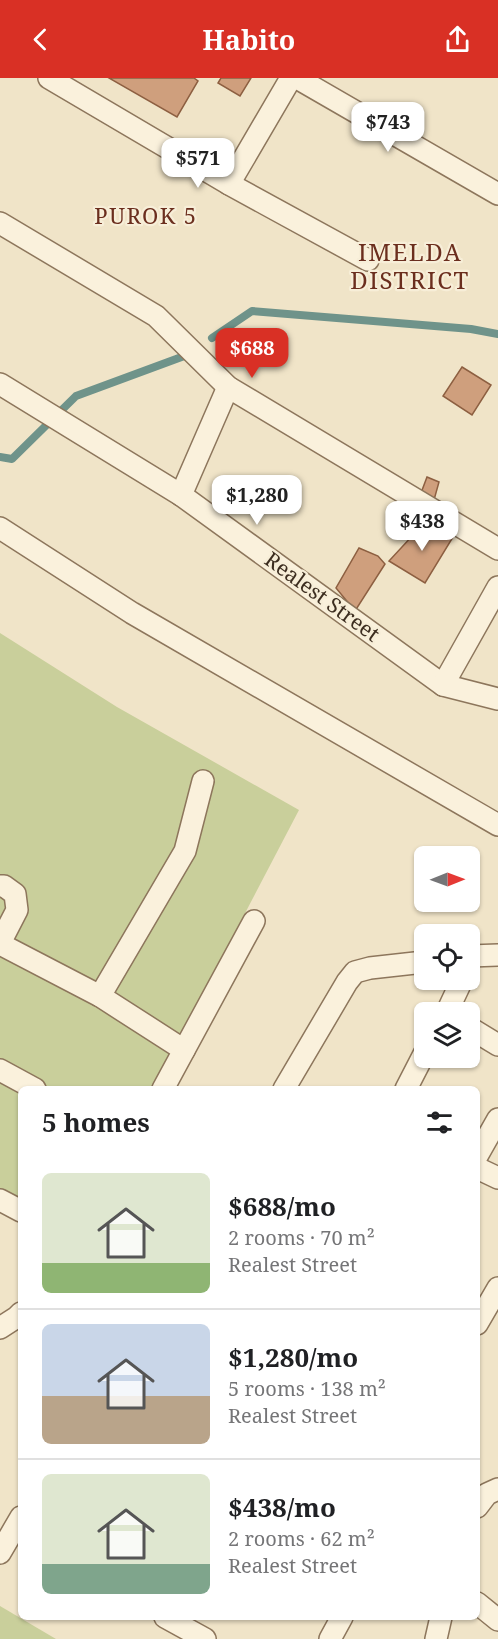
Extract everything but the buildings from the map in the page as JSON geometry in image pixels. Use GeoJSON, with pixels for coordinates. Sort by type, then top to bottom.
{"type":"FeatureCollection","features":[{"type":"Feature","properties":{"kind":"street"},"geometry":{"type":"LineString","coordinates":[[49,78],[229,184],[368,260]]}},
{"type":"Feature","properties":{"kind":"street"},"geometry":{"type":"LineString","coordinates":[[229,184],[291,78]]}},
{"type":"Feature","properties":{"kind":"street"},"geometry":{"type":"LineString","coordinates":[[297,78],[498,194]]}},
{"type":"Feature","properties":{"kind":"street"},"geometry":{"type":"LineString","coordinates":[[0,222],[156,316],[228,387],[498,549]]}},
{"type":"Feature","properties":{"kind":"street","name":"Realest Street"},"geometry":{"type":"LineString","coordinates":[[0,384],[181,495],[443,685],[498,699]]}},
{"type":"Feature","properties":{"kind":"street"},"geometry":{"type":"LineString","coordinates":[[181,495],[228,387]]}},
{"type":"Feature","properties":{"kind":"street"},"geometry":{"type":"LineString","coordinates":[[0,528],[132,613],[498,825]]}},
{"type":"Feature","properties":{"kind":"street"},"geometry":{"type":"LineString","coordinates":[[443,685],[498,586]]}},
{"type":"Feature","properties":{"kind":"street"},"geometry":{"type":"LineString","coordinates":[[100,996],[185,850],[203,781]]}},
{"type":"Feature","properties":{"kind":"street"},"geometry":{"type":"LineString","coordinates":[[0,886],[4,886],[15,894],[17,910],[0,943],[100,996],[184,1050]]}},
{"type":"Feature","properties":{"kind":"street"},"geometry":{"type":"LineString","coordinates":[[165,1086],[254,921]]}},
{"type":"Feature","properties":{"kind":"street"},"geometry":{"type":"LineString","coordinates":[[480,957],[498,955]]}},
{"type":"Feature","properties":{"kind":"street"},"geometry":{"type":"LineString","coordinates":[[286,1086],[355,972],[414,963]]}},
{"type":"Feature","properties":{"kind":"street"},"geometry":{"type":"LineString","coordinates":[[480,1034],[498,1045]]}},
{"type":"Feature","properties":{"kind":"street"},"geometry":{"type":"LineString","coordinates":[[408,1086],[417,1068]]}},
{"type":"Feature","properties":{"kind":"street"},"geometry":{"type":"LineString","coordinates":[[0,1070],[29,1086]]}},
{"type":"Feature","properties":{"kind":"street"},"geometry":{"type":"LineString","coordinates":[[480,1151],[498,1119]]}},
{"type":"Feature","properties":{"kind":"street"},"geometry":{"type":"LineString","coordinates":[[480,1169],[498,1178]]}},
{"type":"Feature","properties":{"kind":"street"},"geometry":{"type":"LineString","coordinates":[[0,1200],[18,1209]]}},
{"type":"Feature","properties":{"kind":"street"},"geometry":{"type":"LineString","coordinates":[[480,1319],[498,1288]]}},
{"type":"Feature","properties":{"kind":"street"},"geometry":{"type":"LineString","coordinates":[[480,1503],[487,1494],[498,1489]]}},
{"type":"Feature","properties":{"kind":"street"},"geometry":{"type":"LineString","coordinates":[[0,1553],[18,1527]]}},
{"type":"Feature","properties":{"kind":"street"},"geometry":{"type":"LineString","coordinates":[[480,1606],[498,1620]]}},
{"type":"Feature","properties":{"kind":"street"},"geometry":{"type":"LineString","coordinates":[[170,1620],[205,1639]]}},
{"type":"Feature","properties":{"kind":"street"},"geometry":{"type":"LineString","coordinates":[[330,1639],[340,1620]]}},
{"type":"Feature","properties":{"kind":"street"},"geometry":{"type":"LineString","coordinates":[[436,1639],[440,1620]]}},
{"type":"Feature","properties":{"kind":"green space"},"geometry":{"type":"Polygon","coordinates":[[[0,633],[117,707],[299,810],[155,1086],[18,1086],[18,1200],[0,1191],[0,633]]]}},
{"type":"Feature","properties":{"kind":"green space"},"geometry":{"type":"Polygon","coordinates":[[[0,1606],[18,1617],[18,1620],[24,1620],[56,1639],[0,1639],[0,1606]]]}},
{"type":"Feature","properties":{"kind":"waterway"},"geometry":{"type":"LineString","coordinates":[[212,338],[252,311],[471,329],[498,334]]}},
{"type":"Feature","properties":{"kind":"waterway"},"geometry":{"type":"LineString","coordinates":[[0,457],[12,459],[76,396],[187,355]]}},
{"type":"Feature","properties":{"kind":"district","name":"PUROK 5"},"geometry":{"type":"Point","coordinates":[146,216]}},
{"type":"Feature","properties":{"kind":"district","name":"IMELDA DISTRICT"},"geometry":{"type":"Point","coordinates":[410,267]}}]}
